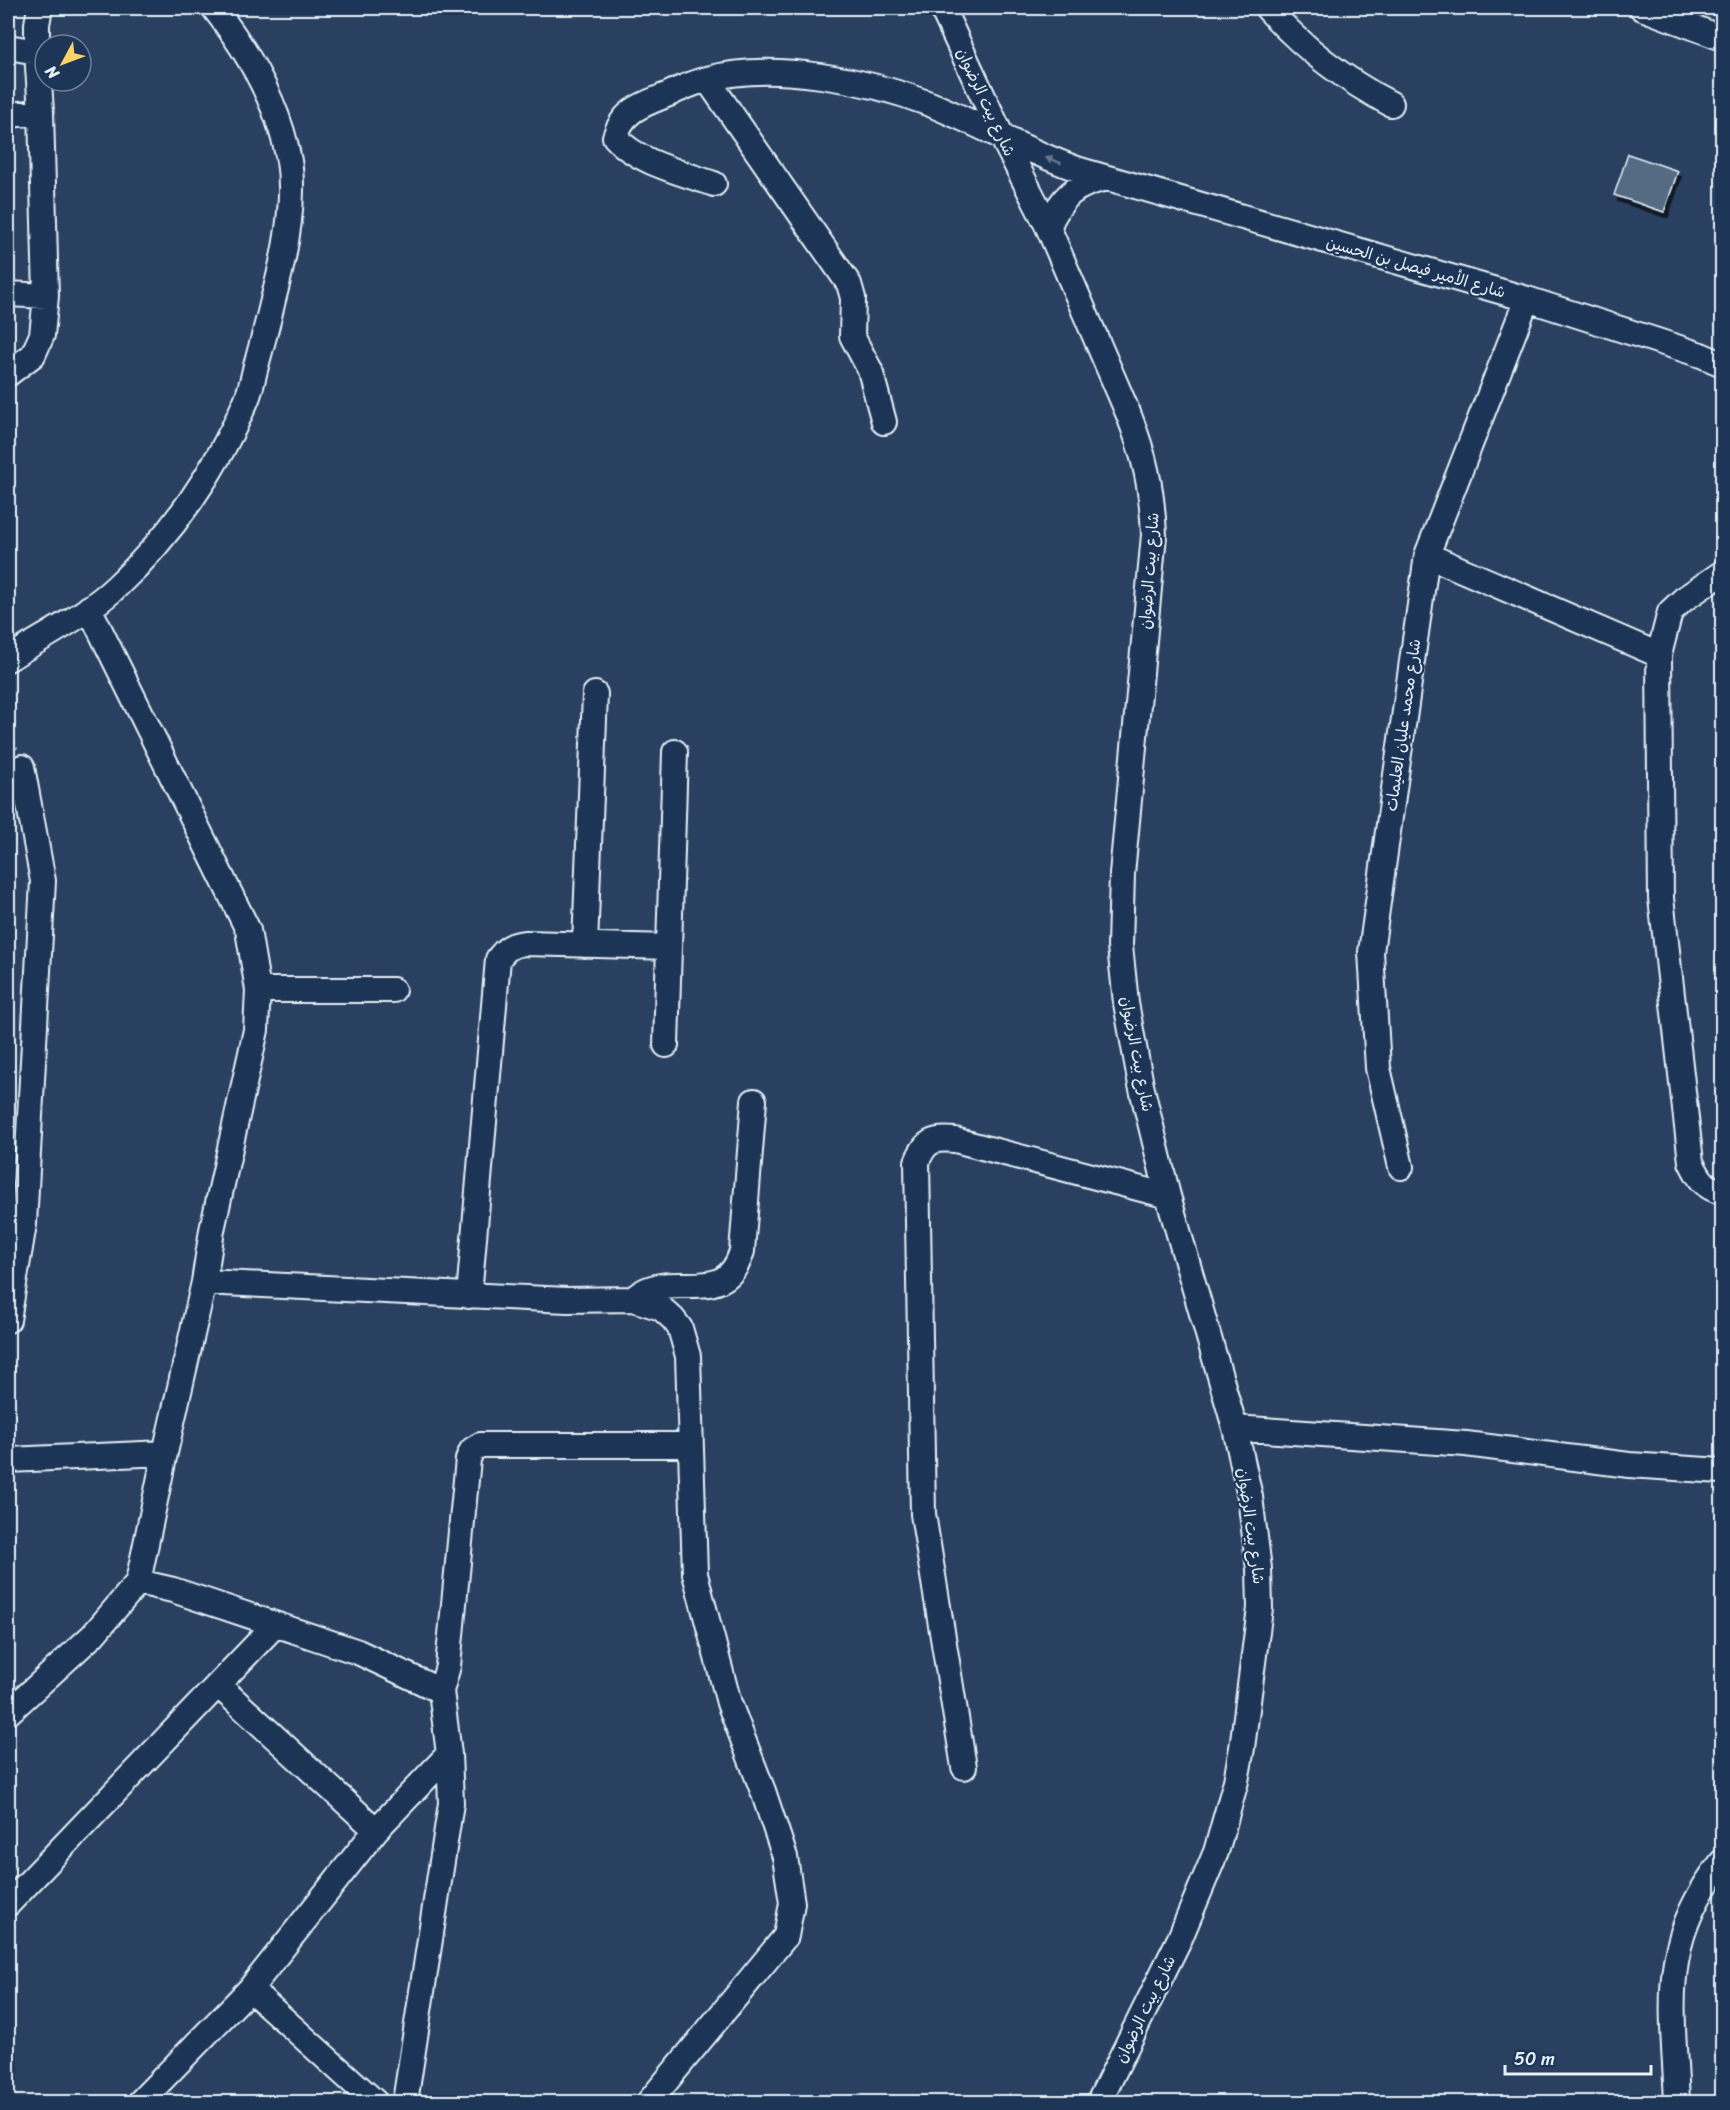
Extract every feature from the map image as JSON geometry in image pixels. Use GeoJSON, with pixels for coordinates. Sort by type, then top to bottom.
{"type":"FeatureCollection","features":[{"type":"Feature","properties":{"kind":"street"},"geometry":{"type":"LineString","coordinates":[[37,33],[40,8]]}},
{"type":"Feature","properties":{"kind":"street"},"geometry":{"type":"LineString","coordinates":[[8,659],[89,608],[116,588],[168,531],[192,499],[247,400],[281,273],[290,214],[289,164],[283,135],[261,78],[231,30],[214,8]]}},
{"type":"Feature","properties":{"kind":"street","name":"شارع بيت الرضوان"},"geometry":{"type":"LineString","coordinates":[[942,8],[1002,136],[1048,226],[1140,443],[1150,479],[1154,535],[1122,874],[1120,946],[1126,1003],[1141,1085],[1168,1196],[1235,1428],[1250,1497],[1259,1569],[1260,1608],[1248,1715],[1238,1770],[1216,1852],[1180,1938],[1099,2103]]}},
{"type":"Feature","properties":{"kind":"street"},"geometry":{"type":"LineString","coordinates":[[1267,8],[1326,65],[1391,104]]}},
{"type":"Feature","properties":{"kind":"street"},"geometry":{"type":"LineString","coordinates":[[1642,8],[1722,38]]}},
{"type":"Feature","properties":{"kind":"street"},"geometry":{"type":"LineString","coordinates":[[8,46],[33,51]]}},
{"type":"Feature","properties":{"kind":"street","name":"شارع الأمير فيصل بن الحسين"},"geometry":{"type":"LineString","coordinates":[[714,184],[660,165],[622,146],[615,137],[618,124],[632,110],[707,79],[728,75],[768,72],[816,75],[852,81],[928,104],[1053,161],[1527,299],[1701,354],[1722,364]]}},
{"type":"Feature","properties":{"kind":"street"},"geometry":{"type":"LineString","coordinates":[[707,79],[849,284],[853,298],[852,336],[870,370],[884,422]]}},
{"type":"Feature","properties":{"kind":"street"},"geometry":{"type":"LineString","coordinates":[[8,374],[33,355],[42,335],[46,296],[40,93]]}},
{"type":"Feature","properties":{"kind":"street"},"geometry":{"type":"LineString","coordinates":[[8,115],[41,112]]}},
{"type":"Feature","properties":{"kind":"street"},"geometry":{"type":"LineString","coordinates":[[1048,226],[1056,208],[1070,193],[1087,183],[1107,178]]}},
{"type":"Feature","properties":{"kind":"street"},"geometry":{"type":"LineString","coordinates":[[8,294],[46,296]]}},
{"type":"Feature","properties":{"kind":"street","name":"شارع محمد عليان العليمات"},"geometry":{"type":"LineString","coordinates":[[1401,1167],[1378,1068],[1371,952],[1427,555],[1527,299]]}},
{"type":"Feature","properties":{"kind":"street"},"geometry":{"type":"LineString","coordinates":[[1427,555],[1659,655]]}},
{"type":"Feature","properties":{"kind":"street"},"geometry":{"type":"LineString","coordinates":[[1722,573],[1684,599],[1670,612],[1659,655],[1661,898],[1691,1162],[1700,1180],[1711,1189],[1722,1192]]}},
{"type":"Feature","properties":{"kind":"street"},"geometry":{"type":"LineString","coordinates":[[8,1713],[93,1635],[138,1582],[204,1282],[212,1230],[256,1030],[258,990],[248,930],[89,608]]}},
{"type":"Feature","properties":{"kind":"street"},"geometry":{"type":"LineString","coordinates":[[585,945],[595,694]]}},
{"type":"Feature","properties":{"kind":"street"},"geometry":{"type":"LineString","coordinates":[[666,1045],[675,752]]}},
{"type":"Feature","properties":{"kind":"street"},"geometry":{"type":"LineString","coordinates":[[8,1320],[24,1224],[43,881],[22,767]]}},
{"type":"Feature","properties":{"kind":"street"},"geometry":{"type":"LineString","coordinates":[[469,1296],[498,959],[505,950],[515,944],[526,943],[669,947]]}},
{"type":"Feature","properties":{"kind":"street"},"geometry":{"type":"LineString","coordinates":[[258,990],[393,990]]}},
{"type":"Feature","properties":{"kind":"street"},"geometry":{"type":"LineString","coordinates":[[633,1299],[648,1289],[657,1287],[714,1284],[735,1269],[742,1251],[754,1101]]}},
{"type":"Feature","properties":{"kind":"street"},"geometry":{"type":"LineString","coordinates":[[964,1767],[922,1514],[917,1162],[921,1151],[929,1142],[940,1139],[955,1140],[1168,1196]]}},
{"type":"Feature","properties":{"kind":"street"},"geometry":{"type":"LineString","coordinates":[[204,1282],[567,1300],[633,1299],[661,1308],[680,1328],[688,1356],[695,1574],[729,1703],[763,1791],[785,1857],[792,1903],[786,1936],[649,2103]]}},
{"type":"Feature","properties":{"kind":"street"},"geometry":{"type":"LineString","coordinates":[[1235,1428],[1466,1444],[1629,1465],[1722,1471]]}},
{"type":"Feature","properties":{"kind":"street"},"geometry":{"type":"LineString","coordinates":[[405,2103],[451,1803],[449,1754],[441,1691],[448,1666],[468,1459],[472,1450],[480,1445],[690,1445]]}},
{"type":"Feature","properties":{"kind":"street"},"geometry":{"type":"LineString","coordinates":[[8,1460],[165,1453]]}},
{"type":"Feature","properties":{"kind":"street"},"geometry":{"type":"LineString","coordinates":[[138,1582],[173,1590],[274,1626],[358,1652],[441,1691]]}},
{"type":"Feature","properties":{"kind":"street"},"geometry":{"type":"LineString","coordinates":[[8,1904],[274,1626]]}},
{"type":"Feature","properties":{"kind":"street"},"geometry":{"type":"LineString","coordinates":[[218,1685],[376,1830]]}},
{"type":"Feature","properties":{"kind":"street"},"geometry":{"type":"LineString","coordinates":[[140,2103],[250,1989],[376,1830],[449,1754]]}},
{"type":"Feature","properties":{"kind":"street"},"geometry":{"type":"LineString","coordinates":[[1677,2103],[1673,1999],[1676,1957],[1688,1916],[1709,1878],[1722,1862]]}},
{"type":"Feature","properties":{"kind":"street"},"geometry":{"type":"LineString","coordinates":[[250,1989],[375,2103]]}},
{"type":"Feature","properties":{"kind":"building"},"geometry":{"type":"Polygon","coordinates":[[[1628,154],[1678,171],[1664,212],[1614,195],[1628,154]]]}}]}
